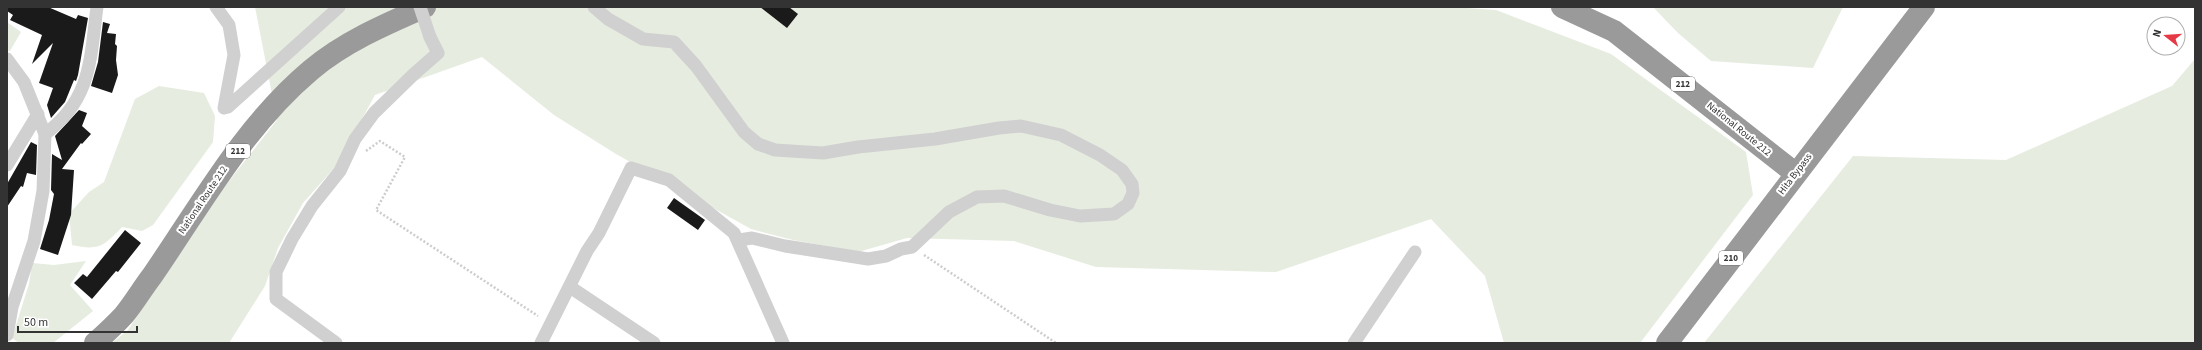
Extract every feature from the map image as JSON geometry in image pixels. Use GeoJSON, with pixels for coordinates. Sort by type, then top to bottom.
{"type":"FeatureCollection","features":[{"type":"Feature","properties":{"kind":"highway","name":"National Route 212"},"geometry":{"type":"LineString","coordinates":[[95,343],[123,316],[244,142],[270,110],[311,70],[324,61],[384,25],[425,7]]}},
{"type":"Feature","properties":{"kind":"highway","name":"National Route 212"},"geometry":{"type":"LineString","coordinates":[[1562,7],[1614,31],[1795,173]]}},
{"type":"Feature","properties":{"kind":"highway","name":"Hita Bypass"},"geometry":{"type":"LineString","coordinates":[[1667,343],[1795,173],[1924,7]]}},
{"type":"Feature","properties":{"kind":"street"},"geometry":{"type":"LineString","coordinates":[[45,134],[60,123],[80,95],[91,62],[97,7]]}},
{"type":"Feature","properties":{"kind":"street"},"geometry":{"type":"LineString","coordinates":[[216,7],[229,26],[234,55],[224,108],[228,107],[339,7]]}},
{"type":"Feature","properties":{"kind":"street"},"geometry":{"type":"LineString","coordinates":[[336,343],[276,299],[276,272],[292,239],[312,206],[340,171],[355,139],[374,113],[438,53],[430,37],[420,7]]}},
{"type":"Feature","properties":{"kind":"street"},"geometry":{"type":"LineString","coordinates":[[594,7],[608,19],[643,39],[674,42],[696,66],[744,132],[758,144],[775,150],[824,153],[858,146],[935,139],[1021,126],[1061,135],[1100,155],[1122,170],[1132,184],[1133,193],[1128,204],[1114,214],[1080,216],[1050,210],[1004,196],[977,197],[949,212],[912,247],[900,249],[886,256],[868,259],[786,246],[752,238],[739,240]]}},
{"type":"Feature","properties":{"kind":"street"},"geometry":{"type":"LineString","coordinates":[[7,59],[24,82],[45,134],[43,191],[34,241],[12,307],[7,336]]}},
{"type":"Feature","properties":{"kind":"street"},"geometry":{"type":"LineString","coordinates":[[7,165],[38,114]]}},
{"type":"Feature","properties":{"kind":"street"},"geometry":{"type":"LineString","coordinates":[[541,343],[570,287],[586,251],[599,233],[631,168],[669,180],[734,233],[739,240],[783,343]]}},
{"type":"Feature","properties":{"kind":"street"},"geometry":{"type":"LineString","coordinates":[[1354,343],[1415,252]]}},
{"type":"Feature","properties":{"kind":"street"},"geometry":{"type":"LineString","coordinates":[[570,287],[654,343]]}},
{"type":"Feature","properties":{"kind":"path"},"geometry":{"type":"LineString","coordinates":[[362,154],[380,141],[405,157],[376,210],[550,324]]}},
{"type":"Feature","properties":{"kind":"path"},"geometry":{"type":"LineString","coordinates":[[912,247],[1056,343]]}},
{"type":"Feature","properties":{"kind":"shaded area"},"geometry":{"type":"Polygon","coordinates":[[[255,7],[1452,7],[1496,10],[1611,54],[1746,152],[1753,195],[1640,343],[1504,343],[1485,276],[1431,219],[1276,272],[1096,267],[1014,241],[907,238],[858,252],[793,240],[751,229],[616,154],[554,115],[482,57],[375,95],[336,166],[303,203],[278,248],[265,286],[229,343],[112,343],[128,330],[214,200],[277,120],[255,7]]]}},
{"type":"Feature","properties":{"kind":"shaded area"},"geometry":{"type":"Polygon","coordinates":[[[1653,7],[1843,7],[1813,68],[1711,61],[1678,33],[1653,7]]]}},
{"type":"Feature","properties":{"kind":"shaded area"},"geometry":{"type":"Polygon","coordinates":[[[7,22],[21,32],[10,51],[7,50],[7,22]]]}},
{"type":"Feature","properties":{"kind":"shaded area"},"geometry":{"type":"Polygon","coordinates":[[[2195,59],[2195,343],[1704,343],[1853,156],[2006,160],[2172,86],[2195,59]]]}},
{"type":"Feature","properties":{"kind":"shaded area"},"geometry":{"type":"Polygon","coordinates":[[[159,86],[204,93],[215,116],[213,142],[153,225],[142,231],[122,227],[105,243],[95,247],[81,247],[72,245],[69,214],[89,192],[104,182],[135,99],[159,86]]]}},
{"type":"Feature","properties":{"kind":"shaded area"},"geometry":{"type":"Polygon","coordinates":[[[86,261],[70,285],[93,311],[53,343],[19,343],[12,338],[29,284],[32,263],[54,265],[86,261]]]}},
{"type":"Feature","properties":{"kind":"building"},"geometry":{"type":"Polygon","coordinates":[[[7,7],[48,7],[76,19],[78,15],[88,18],[76,81],[74,80],[65,102],[51,118],[47,105],[53,88],[39,83],[53,43],[32,64],[42,35],[10,20],[13,15],[7,11],[7,7]]]}},
{"type":"Feature","properties":{"kind":"building"},"geometry":{"type":"Polygon","coordinates":[[[760,7],[789,7],[798,14],[787,28],[760,7]]]}},
{"type":"Feature","properties":{"kind":"building"},"geometry":{"type":"Polygon","coordinates":[[[103,22],[110,24],[107,33],[116,34],[115,44],[117,46],[116,60],[118,75],[112,93],[91,86],[98,62],[103,22]]]}},
{"type":"Feature","properties":{"kind":"building"},"geometry":{"type":"Polygon","coordinates":[[[79,110],[87,113],[82,126],[91,134],[82,144],[81,143],[62,169],[74,170],[71,215],[58,255],[40,249],[49,220],[54,194],[51,190],[52,154],[62,160],[55,136],[79,110]]]}},
{"type":"Feature","properties":{"kind":"building"},"geometry":{"type":"Polygon","coordinates":[[[31,142],[37,145],[36,175],[27,173],[23,187],[21,186],[7,207],[7,184],[31,142]]]}},
{"type":"Feature","properties":{"kind":"building"},"geometry":{"type":"Polygon","coordinates":[[[674,198],[705,220],[698,230],[667,208],[674,198]]]}},
{"type":"Feature","properties":{"kind":"building"},"geometry":{"type":"Polygon","coordinates":[[[125,230],[141,243],[118,272],[116,271],[92,299],[74,283],[83,274],[87,277],[125,230]]]}}]}
